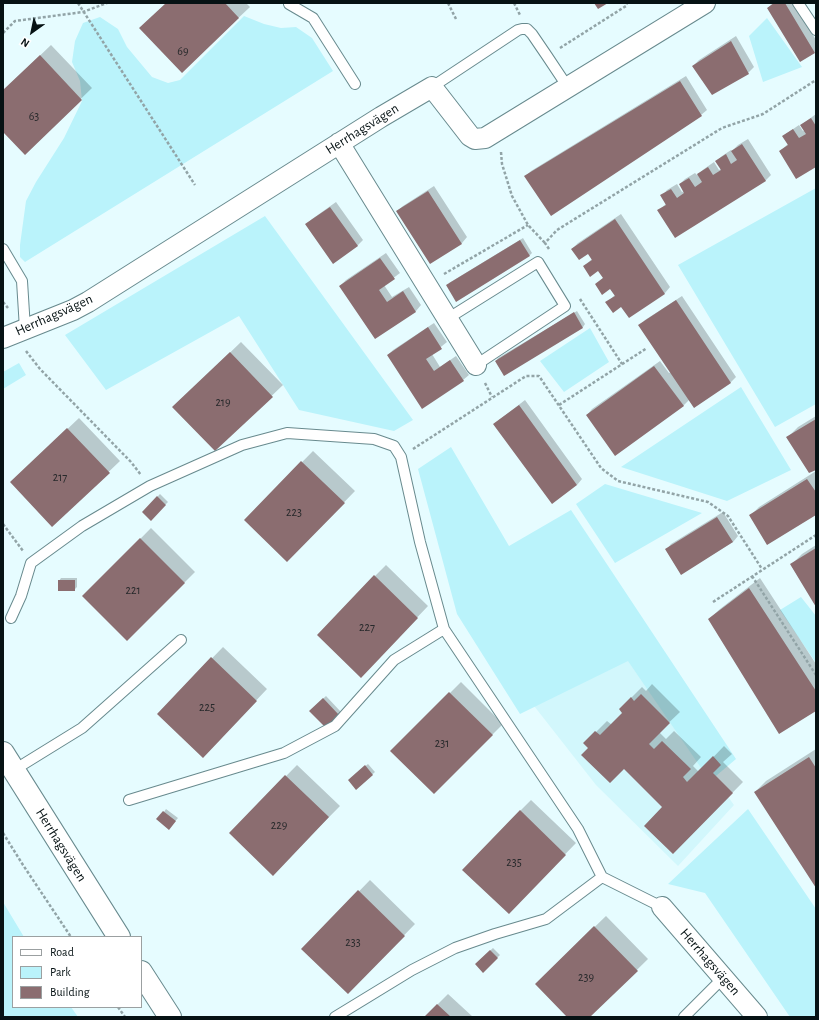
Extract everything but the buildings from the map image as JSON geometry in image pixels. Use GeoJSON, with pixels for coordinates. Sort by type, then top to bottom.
{"type":"FeatureCollection","features":[{"type":"Feature","properties":{"kind":"street"},"geometry":{"type":"LineString","coordinates":[[432,87],[470,136],[475,139],[484,138],[566,86],[705,3]]}},
{"type":"Feature","properties":{"kind":"street","name":"Herrhagsvägen"},"geometry":{"type":"LineString","coordinates":[[3,338],[73,310],[88,302],[339,143],[432,87]]}},
{"type":"Feature","properties":{"kind":"street"},"geometry":{"type":"LineString","coordinates":[[339,143],[476,365]]}},
{"type":"Feature","properties":{"kind":"street","name":"Herrhagsvägen"},"geometry":{"type":"LineString","coordinates":[[8,762],[118,936]]}},
{"type":"Feature","properties":{"kind":"street","name":"Herrhagsvägen"},"geometry":{"type":"LineString","coordinates":[[662,907],[758,1017]]}},
{"type":"Feature","properties":{"kind":"street"},"geometry":{"type":"LineString","coordinates":[[142,974],[170,1017]]}},
{"type":"Feature","properties":{"kind":"lane"},"geometry":{"type":"LineString","coordinates":[[798,3],[816,30]]}},
{"type":"Feature","properties":{"kind":"lane"},"geometry":{"type":"LineString","coordinates":[[288,4],[314,18],[355,84]]}},
{"type":"Feature","properties":{"kind":"lane"},"geometry":{"type":"LineString","coordinates":[[432,87],[518,30],[527,30],[547,56],[566,86]]}},
{"type":"Feature","properties":{"kind":"lane"},"geometry":{"type":"LineString","coordinates":[[3,249],[22,281],[25,329]]}},
{"type":"Feature","properties":{"kind":"lane"},"geometry":{"type":"LineString","coordinates":[[447,319],[538,262],[565,306],[476,365]]}},
{"type":"Feature","properties":{"kind":"lane"},"geometry":{"type":"LineString","coordinates":[[11,618],[21,596],[31,563],[82,526],[150,486],[242,445],[287,432],[374,439],[394,446],[401,457],[420,542],[444,628],[578,829],[602,877],[662,907]]}},
{"type":"Feature","properties":{"kind":"lane"},"geometry":{"type":"LineString","coordinates":[[129,800],[284,753],[335,726],[394,660],[444,628]]}},
{"type":"Feature","properties":{"kind":"lane"},"geometry":{"type":"LineString","coordinates":[[8,762],[82,728],[181,640]]}},
{"type":"Feature","properties":{"kind":"lane"},"geometry":{"type":"LineString","coordinates":[[335,1017],[412,970],[455,948],[546,919],[602,877]]}},
{"type":"Feature","properties":{"kind":"lane"},"geometry":{"type":"LineString","coordinates":[[684,1017],[723,978]]}},
{"type":"Feature","properties":{"kind":"path"},"geometry":{"type":"LineString","coordinates":[[78,3],[195,185]]}},
{"type":"Feature","properties":{"kind":"path"},"geometry":{"type":"LineString","coordinates":[[3,33],[16,21],[83,12],[106,3]]}},
{"type":"Feature","properties":{"kind":"path"},"geometry":{"type":"LineString","coordinates":[[448,3],[456,19]]}},
{"type":"Feature","properties":{"kind":"path"},"geometry":{"type":"LineString","coordinates":[[547,56],[626,6],[627,3]]}},
{"type":"Feature","properties":{"kind":"path"},"geometry":{"type":"LineString","coordinates":[[545,243],[557,230],[722,128],[764,114],[816,80]]}},
{"type":"Feature","properties":{"kind":"path"},"geometry":{"type":"LineString","coordinates":[[500,128],[502,164],[512,196],[528,225],[545,243],[549,250]]}},
{"type":"Feature","properties":{"kind":"path"},"geometry":{"type":"LineString","coordinates":[[426,285],[528,225]]}},
{"type":"Feature","properties":{"kind":"path"},"geometry":{"type":"LineString","coordinates":[[579,297],[622,364]]}},
{"type":"Feature","properties":{"kind":"path"},"geometry":{"type":"LineString","coordinates":[[3,302],[25,329],[26,350],[40,369],[131,462],[150,486]]}},
{"type":"Feature","properties":{"kind":"path"},"geometry":{"type":"LineString","coordinates":[[559,405],[647,348]]}},
{"type":"Feature","properties":{"kind":"path"},"geometry":{"type":"LineString","coordinates":[[401,457],[526,376],[539,376],[601,468],[618,481],[708,502],[728,516],[762,569]]}},
{"type":"Feature","properties":{"kind":"path"},"geometry":{"type":"LineString","coordinates":[[3,524],[31,563]]}},
{"type":"Feature","properties":{"kind":"path"},"geometry":{"type":"LineString","coordinates":[[713,602],[816,535]]}},
{"type":"Feature","properties":{"kind":"path"},"geometry":{"type":"LineString","coordinates":[[752,576],[816,675]]}},
{"type":"Feature","properties":{"kind":"path"},"geometry":{"type":"LineString","coordinates":[[3,832],[70,936]]}},
{"type":"Feature","properties":{"kind":"path"},"geometry":{"type":"LineString","coordinates":[[119,1008],[125,1017]]}},
{"type":"Feature","properties":{"kind":"shaded area"},"geometry":{"type":"Polygon","coordinates":[[[614,639],[734,805],[678,866],[596,785],[520,688],[614,639]]]}},
{"type":"Feature","properties":{"kind":"green space"},"geometry":{"type":"Polygon","coordinates":[[[244,16],[264,24],[281,28],[296,27],[312,38],[333,71],[25,262],[20,257],[20,245],[26,201],[36,182],[64,138],[82,101],[80,81],[72,62],[75,41],[83,23],[100,17],[118,29],[127,47],[152,77],[168,83],[180,80],[244,16]]]}},
{"type":"Feature","properties":{"kind":"green space"},"geometry":{"type":"Polygon","coordinates":[[[767,18],[802,67],[763,82],[749,36],[767,18]]]}},
{"type":"Feature","properties":{"kind":"green space"},"geometry":{"type":"Polygon","coordinates":[[[816,188],[816,404],[775,427],[678,265],[816,188]]]}},
{"type":"Feature","properties":{"kind":"green space"},"geometry":{"type":"Polygon","coordinates":[[[265,216],[413,420],[394,431],[299,410],[239,316],[106,390],[65,335],[265,216]]]}},
{"type":"Feature","properties":{"kind":"green space"},"geometry":{"type":"Polygon","coordinates":[[[590,328],[609,362],[564,392],[540,361],[590,328]]]}},
{"type":"Feature","properties":{"kind":"green space"},"geometry":{"type":"Polygon","coordinates":[[[19,363],[26,375],[3,389],[3,372],[19,363]]]}},
{"type":"Feature","properties":{"kind":"green space"},"geometry":{"type":"Polygon","coordinates":[[[741,387],[791,470],[727,501],[621,467],[741,387]]]}},
{"type":"Feature","properties":{"kind":"green space"},"geometry":{"type":"Polygon","coordinates":[[[451,447],[509,546],[571,510],[736,759],[710,781],[628,661],[520,714],[457,614],[418,469],[451,447]]]}},
{"type":"Feature","properties":{"kind":"green space"},"geometry":{"type":"Polygon","coordinates":[[[605,484],[702,513],[615,563],[576,504],[605,484]]]}},
{"type":"Feature","properties":{"kind":"green space"},"geometry":{"type":"Polygon","coordinates":[[[801,597],[816,616],[816,663],[780,610],[801,597]]]}},
{"type":"Feature","properties":{"kind":"green space"},"geometry":{"type":"Polygon","coordinates":[[[748,809],[816,909],[816,1017],[790,1017],[705,893],[668,884],[748,809]]]}},
{"type":"Feature","properties":{"kind":"green space"},"geometry":{"type":"Polygon","coordinates":[[[3,902],[23,936],[12,936],[12,1008],[72,1008],[78,1017],[3,1017],[3,902]]]}}]}
